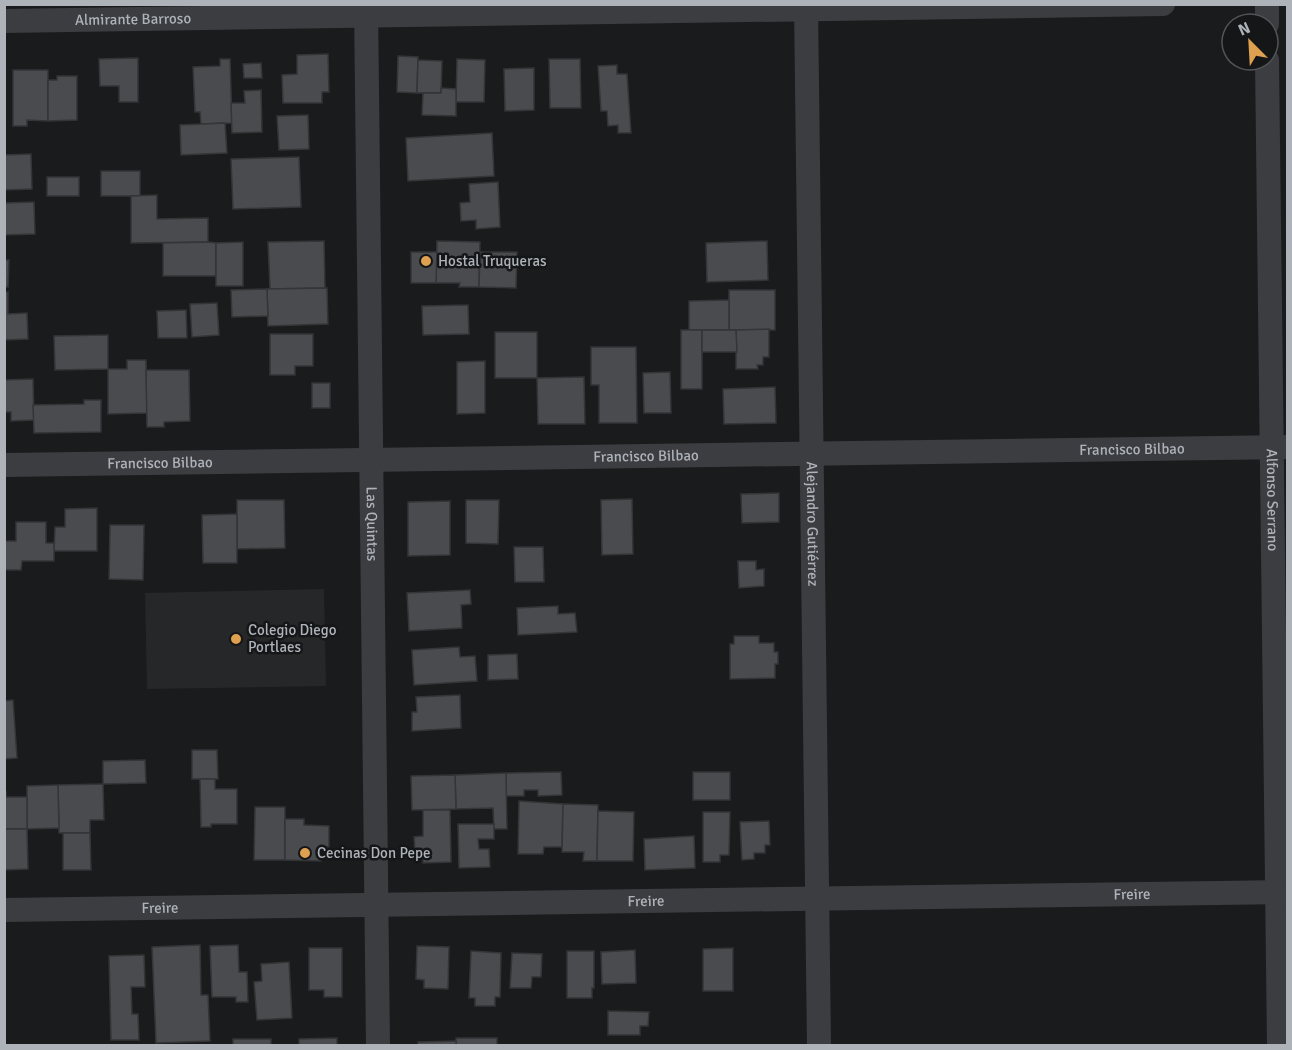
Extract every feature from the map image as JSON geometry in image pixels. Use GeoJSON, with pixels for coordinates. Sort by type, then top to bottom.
{"type":"FeatureCollection","features":[{"type":"Feature","properties":{"kind":"street","name":"Almirante Barroso"},"geometry":{"type":"LineString","coordinates":[[4,21],[366,10],[1162,4]]}},
{"type":"Feature","properties":{"kind":"street","name":"Alejandro Gutiérrez"},"geometry":{"type":"LineString","coordinates":[[806,7],[819,1046]]}},
{"type":"Feature","properties":{"kind":"street","name":"Las Quintas"},"geometry":{"type":"LineString","coordinates":[[366,10],[378,1046]]}},
{"type":"Feature","properties":{"kind":"street","name":"Alfonso Serrano"},"geometry":{"type":"LineString","coordinates":[[1268,72],[1280,447],[1284,892],[1279,1046]]}},
{"type":"Feature","properties":{"kind":"street","name":"Francisco Bilbao"},"geometry":{"type":"LineString","coordinates":[[4,465],[1280,447]]}},
{"type":"Feature","properties":{"kind":"street","name":"Freire"},"geometry":{"type":"LineString","coordinates":[[4,910],[1284,892]]}},
{"type":"Feature","properties":{"kind":"shaded area","name":"Colegio Diego Portlaes"},"geometry":{"type":"Polygon","coordinates":[[[324,589],[326,686],[147,689],[145,593],[324,589]]]}},
{"type":"Feature","properties":{"kind":"building"},"geometry":{"type":"Polygon","coordinates":[[[328,54],[329,92],[322,92],[322,103],[283,103],[282,75],[297,74],[297,55],[328,54]]]}},
{"type":"Feature","properties":{"kind":"building"},"geometry":{"type":"Polygon","coordinates":[[[398,56],[418,57],[417,93],[397,92],[398,56]]]}},
{"type":"Feature","properties":{"kind":"building"},"geometry":{"type":"Polygon","coordinates":[[[138,58],[138,102],[119,102],[119,86],[100,86],[99,59],[138,58]]]}},
{"type":"Feature","properties":{"kind":"building"},"geometry":{"type":"Polygon","coordinates":[[[220,59],[230,59],[232,123],[201,124],[200,112],[195,112],[193,67],[220,66],[220,59]]]}},
{"type":"Feature","properties":{"kind":"building"},"geometry":{"type":"Polygon","coordinates":[[[457,59],[485,60],[484,102],[456,102],[457,59]]]}},
{"type":"Feature","properties":{"kind":"building"},"geometry":{"type":"Polygon","coordinates":[[[549,59],[580,59],[581,108],[550,108],[549,59]]]}},
{"type":"Feature","properties":{"kind":"building"},"geometry":{"type":"Polygon","coordinates":[[[418,60],[442,61],[441,93],[417,93],[418,60]]]}},
{"type":"Feature","properties":{"kind":"building"},"geometry":{"type":"Polygon","coordinates":[[[261,63],[262,78],[244,78],[243,64],[261,63]]]}},
{"type":"Feature","properties":{"kind":"building"},"geometry":{"type":"Polygon","coordinates":[[[617,65],[617,74],[627,74],[631,133],[618,133],[618,125],[608,126],[607,111],[601,111],[598,66],[617,65]]]}},
{"type":"Feature","properties":{"kind":"building"},"geometry":{"type":"Polygon","coordinates":[[[534,68],[534,110],[505,111],[504,69],[534,68]]]}},
{"type":"Feature","properties":{"kind":"building"},"geometry":{"type":"Polygon","coordinates":[[[13,70],[48,70],[48,121],[27,120],[27,126],[13,126],[13,70]]]}},
{"type":"Feature","properties":{"kind":"building"},"geometry":{"type":"Polygon","coordinates":[[[57,76],[77,76],[77,120],[48,121],[48,80],[57,80],[57,76]]]}},
{"type":"Feature","properties":{"kind":"building"},"geometry":{"type":"Polygon","coordinates":[[[441,88],[456,89],[456,116],[422,115],[423,93],[441,93],[441,88]]]}},
{"type":"Feature","properties":{"kind":"building"},"geometry":{"type":"Polygon","coordinates":[[[261,90],[262,132],[232,133],[231,103],[245,103],[244,91],[261,90]]]}},
{"type":"Feature","properties":{"kind":"building"},"geometry":{"type":"Polygon","coordinates":[[[308,115],[309,149],[279,150],[277,116],[308,115]]]}},
{"type":"Feature","properties":{"kind":"building"},"geometry":{"type":"Polygon","coordinates":[[[225,123],[227,153],[181,155],[180,125],[225,123]]]}},
{"type":"Feature","properties":{"kind":"building"},"geometry":{"type":"Polygon","coordinates":[[[492,133],[494,176],[408,181],[406,138],[492,133]]]}},
{"type":"Feature","properties":{"kind":"building"},"geometry":{"type":"Polygon","coordinates":[[[31,154],[32,189],[4,190],[4,155],[31,154]]]}},
{"type":"Feature","properties":{"kind":"building"},"geometry":{"type":"Polygon","coordinates":[[[299,157],[301,207],[233,209],[231,159],[299,157]]]}},
{"type":"Feature","properties":{"kind":"building"},"geometry":{"type":"Polygon","coordinates":[[[101,171],[140,171],[140,196],[101,196],[101,171]]]}},
{"type":"Feature","properties":{"kind":"building"},"geometry":{"type":"Polygon","coordinates":[[[47,177],[79,177],[79,196],[47,196],[47,177]]]}},
{"type":"Feature","properties":{"kind":"building"},"geometry":{"type":"Polygon","coordinates":[[[498,182],[500,227],[476,229],[476,220],[461,221],[460,203],[470,202],[469,184],[498,182]]]}},
{"type":"Feature","properties":{"kind":"building"},"geometry":{"type":"Polygon","coordinates":[[[157,195],[157,219],[208,218],[208,242],[131,243],[131,196],[157,195]]]}},
{"type":"Feature","properties":{"kind":"building"},"geometry":{"type":"Polygon","coordinates":[[[34,202],[35,234],[4,235],[4,203],[34,202]]]}},
{"type":"Feature","properties":{"kind":"building"},"geometry":{"type":"Polygon","coordinates":[[[324,241],[325,288],[270,289],[268,242],[324,241]]]}},
{"type":"Feature","properties":{"kind":"building"},"geometry":{"type":"Polygon","coordinates":[[[437,241],[480,242],[479,287],[459,287],[460,283],[436,283],[437,241]]]}},
{"type":"Feature","properties":{"kind":"building"},"geometry":{"type":"Polygon","coordinates":[[[767,241],[768,280],[707,282],[706,243],[767,241]]]}},
{"type":"Feature","properties":{"kind":"building"},"geometry":{"type":"Polygon","coordinates":[[[243,242],[243,286],[216,286],[216,243],[243,242]]]}},
{"type":"Feature","properties":{"kind":"building"},"geometry":{"type":"Polygon","coordinates":[[[163,243],[216,243],[216,276],[163,276],[163,243]]]}},
{"type":"Feature","properties":{"kind":"building"},"geometry":{"type":"Polygon","coordinates":[[[411,252],[437,252],[436,283],[411,283],[411,252]]]}},
{"type":"Feature","properties":{"kind":"building"},"geometry":{"type":"Polygon","coordinates":[[[480,252],[517,252],[516,288],[479,287],[480,252]]]}},
{"type":"Feature","properties":{"kind":"building"},"geometry":{"type":"Polygon","coordinates":[[[4,260],[9,260],[8,287],[4,287],[4,260]]]}},
{"type":"Feature","properties":{"kind":"building"},"geometry":{"type":"Polygon","coordinates":[[[327,288],[328,324],[268,326],[267,289],[327,288]]]}},
{"type":"Feature","properties":{"kind":"building"},"geometry":{"type":"Polygon","coordinates":[[[267,289],[268,316],[232,317],[231,290],[267,289]]]}},
{"type":"Feature","properties":{"kind":"building"},"geometry":{"type":"Polygon","coordinates":[[[729,290],[775,290],[775,330],[729,330],[729,290]]]}},
{"type":"Feature","properties":{"kind":"building"},"geometry":{"type":"Polygon","coordinates":[[[4,292],[8,292],[8,314],[27,313],[28,339],[4,340],[4,292]]]}},
{"type":"Feature","properties":{"kind":"building"},"geometry":{"type":"Polygon","coordinates":[[[729,300],[729,330],[689,330],[689,301],[729,300]]]}},
{"type":"Feature","properties":{"kind":"building"},"geometry":{"type":"Polygon","coordinates":[[[217,303],[219,335],[192,337],[190,304],[217,303]]]}},
{"type":"Feature","properties":{"kind":"building"},"geometry":{"type":"Polygon","coordinates":[[[468,305],[469,334],[423,335],[422,306],[468,305]]]}},
{"type":"Feature","properties":{"kind":"building"},"geometry":{"type":"Polygon","coordinates":[[[186,310],[187,338],[158,338],[157,311],[186,310]]]}},
{"type":"Feature","properties":{"kind":"building"},"geometry":{"type":"Polygon","coordinates":[[[769,329],[769,357],[763,357],[763,365],[757,365],[758,369],[736,369],[736,330],[769,329]]]}},
{"type":"Feature","properties":{"kind":"building"},"geometry":{"type":"Polygon","coordinates":[[[681,330],[702,330],[702,389],[681,389],[681,330]]]}},
{"type":"Feature","properties":{"kind":"building"},"geometry":{"type":"Polygon","coordinates":[[[702,330],[736,330],[737,352],[702,352],[702,330]]]}},
{"type":"Feature","properties":{"kind":"building"},"geometry":{"type":"Polygon","coordinates":[[[495,332],[537,332],[537,378],[495,378],[495,332]]]}},
{"type":"Feature","properties":{"kind":"building"},"geometry":{"type":"Polygon","coordinates":[[[270,334],[313,334],[313,366],[295,366],[295,375],[270,375],[270,334]]]}},
{"type":"Feature","properties":{"kind":"building"},"geometry":{"type":"Polygon","coordinates":[[[108,335],[108,369],[55,370],[54,336],[108,335]]]}},
{"type":"Feature","properties":{"kind":"building"},"geometry":{"type":"Polygon","coordinates":[[[591,347],[636,347],[637,423],[599,423],[599,385],[591,385],[591,347]]]}},
{"type":"Feature","properties":{"kind":"building"},"geometry":{"type":"Polygon","coordinates":[[[127,360],[146,360],[147,413],[108,414],[108,369],[127,369],[127,360]]]}},
{"type":"Feature","properties":{"kind":"building"},"geometry":{"type":"Polygon","coordinates":[[[485,361],[485,413],[457,414],[457,362],[485,361]]]}},
{"type":"Feature","properties":{"kind":"building"},"geometry":{"type":"Polygon","coordinates":[[[146,370],[189,370],[190,421],[164,422],[164,427],[147,427],[146,370]]]}},
{"type":"Feature","properties":{"kind":"building"},"geometry":{"type":"Polygon","coordinates":[[[670,372],[671,413],[644,413],[643,373],[670,372]]]}},
{"type":"Feature","properties":{"kind":"building"},"geometry":{"type":"Polygon","coordinates":[[[584,377],[585,424],[538,424],[537,378],[584,377]]]}},
{"type":"Feature","properties":{"kind":"building"},"geometry":{"type":"Polygon","coordinates":[[[33,379],[34,420],[11,421],[11,412],[4,412],[4,380],[33,379]]]}},
{"type":"Feature","properties":{"kind":"building"},"geometry":{"type":"Polygon","coordinates":[[[312,383],[330,383],[330,408],[312,408],[312,383]]]}},
{"type":"Feature","properties":{"kind":"building"},"geometry":{"type":"Polygon","coordinates":[[[775,387],[776,423],[724,424],[723,389],[775,387]]]}},
{"type":"Feature","properties":{"kind":"building"},"geometry":{"type":"Polygon","coordinates":[[[84,400],[101,400],[101,432],[34,433],[33,405],[84,404],[84,400]]]}},
{"type":"Feature","properties":{"kind":"building"},"geometry":{"type":"Polygon","coordinates":[[[779,493],[779,522],[742,523],[741,494],[779,493]]]}},
{"type":"Feature","properties":{"kind":"building"},"geometry":{"type":"Polygon","coordinates":[[[632,499],[633,554],[602,555],[601,500],[632,499]]]}},
{"type":"Feature","properties":{"kind":"building"},"geometry":{"type":"Polygon","coordinates":[[[237,500],[284,500],[285,548],[237,549],[237,500]]]}},
{"type":"Feature","properties":{"kind":"building"},"geometry":{"type":"Polygon","coordinates":[[[466,500],[499,500],[498,544],[466,543],[466,500]]]}},
{"type":"Feature","properties":{"kind":"building"},"geometry":{"type":"Polygon","coordinates":[[[450,501],[450,555],[408,556],[408,502],[450,501]]]}},
{"type":"Feature","properties":{"kind":"building"},"geometry":{"type":"Polygon","coordinates":[[[97,508],[97,551],[54,551],[55,527],[65,527],[65,509],[97,508]]]}},
{"type":"Feature","properties":{"kind":"building"},"geometry":{"type":"Polygon","coordinates":[[[237,514],[237,563],[203,563],[202,515],[237,514]]]}},
{"type":"Feature","properties":{"kind":"building"},"geometry":{"type":"Polygon","coordinates":[[[16,522],[46,522],[46,543],[54,543],[54,561],[22,561],[21,570],[4,570],[4,541],[16,541],[16,522]]]}},
{"type":"Feature","properties":{"kind":"building"},"geometry":{"type":"Polygon","coordinates":[[[110,525],[144,525],[143,580],[109,579],[110,525]]]}},
{"type":"Feature","properties":{"kind":"building"},"geometry":{"type":"Polygon","coordinates":[[[514,547],[543,547],[544,582],[515,582],[514,547]]]}},
{"type":"Feature","properties":{"kind":"building"},"geometry":{"type":"Polygon","coordinates":[[[738,561],[756,561],[756,570],[764,569],[764,586],[739,588],[738,561]]]}},
{"type":"Feature","properties":{"kind":"building"},"geometry":{"type":"Polygon","coordinates":[[[470,590],[471,604],[461,605],[462,628],[409,631],[407,593],[470,590]]]}},
{"type":"Feature","properties":{"kind":"building"},"geometry":{"type":"Polygon","coordinates":[[[558,606],[558,614],[575,613],[577,632],[518,635],[517,608],[558,606]]]}},
{"type":"Feature","properties":{"kind":"building"},"geometry":{"type":"Polygon","coordinates":[[[734,636],[759,636],[759,643],[774,643],[774,652],[778,652],[775,678],[730,679],[730,644],[734,644],[734,636]]]}},
{"type":"Feature","properties":{"kind":"building"},"geometry":{"type":"Polygon","coordinates":[[[459,647],[460,657],[475,656],[477,681],[414,685],[412,650],[459,647]]]}},
{"type":"Feature","properties":{"kind":"building"},"geometry":{"type":"Polygon","coordinates":[[[517,654],[518,679],[488,680],[488,655],[517,654]]]}},
{"type":"Feature","properties":{"kind":"building"},"geometry":{"type":"Polygon","coordinates":[[[460,695],[461,728],[412,731],[412,712],[417,712],[416,697],[460,695]]]}},
{"type":"Feature","properties":{"kind":"building"},"geometry":{"type":"Polygon","coordinates":[[[13,700],[17,758],[4,759],[4,701],[13,700]]]}},
{"type":"Feature","properties":{"kind":"building"},"geometry":{"type":"Polygon","coordinates":[[[192,750],[217,750],[218,779],[192,779],[192,750]]]}},
{"type":"Feature","properties":{"kind":"building"},"geometry":{"type":"Polygon","coordinates":[[[145,760],[146,783],[103,784],[103,761],[145,760]]]}},
{"type":"Feature","properties":{"kind":"building"},"geometry":{"type":"Polygon","coordinates":[[[561,772],[562,795],[538,796],[538,790],[524,790],[524,796],[506,796],[506,773],[561,772]]]}},
{"type":"Feature","properties":{"kind":"building"},"geometry":{"type":"Polygon","coordinates":[[[693,772],[730,772],[730,800],[693,800],[693,772]]]}},
{"type":"Feature","properties":{"kind":"building"},"geometry":{"type":"Polygon","coordinates":[[[506,773],[507,829],[494,829],[493,808],[456,809],[455,775],[506,773]]]}},
{"type":"Feature","properties":{"kind":"building"},"geometry":{"type":"Polygon","coordinates":[[[455,775],[456,809],[412,810],[411,776],[455,775]]]}},
{"type":"Feature","properties":{"kind":"building"},"geometry":{"type":"Polygon","coordinates":[[[200,779],[215,779],[215,789],[237,789],[237,824],[211,824],[211,827],[201,827],[200,779]]]}},
{"type":"Feature","properties":{"kind":"building"},"geometry":{"type":"Polygon","coordinates":[[[103,784],[104,820],[90,820],[90,833],[59,833],[58,785],[103,784]]]}},
{"type":"Feature","properties":{"kind":"building"},"geometry":{"type":"Polygon","coordinates":[[[58,785],[59,828],[27,829],[27,786],[58,785]]]}},
{"type":"Feature","properties":{"kind":"building"},"geometry":{"type":"Polygon","coordinates":[[[4,792],[6,792],[6,797],[27,797],[27,829],[4,829],[4,792]]]}},
{"type":"Feature","properties":{"kind":"building"},"geometry":{"type":"Polygon","coordinates":[[[519,801],[563,804],[562,847],[544,847],[543,854],[518,854],[519,801]]]}},
{"type":"Feature","properties":{"kind":"building"},"geometry":{"type":"Polygon","coordinates":[[[563,804],[598,805],[597,861],[583,861],[584,852],[562,852],[563,804]]]}},
{"type":"Feature","properties":{"kind":"building"},"geometry":{"type":"Polygon","coordinates":[[[255,807],[285,807],[285,860],[254,860],[255,807]]]}},
{"type":"Feature","properties":{"kind":"building"},"geometry":{"type":"Polygon","coordinates":[[[423,810],[450,810],[451,862],[423,863],[423,852],[415,852],[414,837],[423,836],[423,810]]]}},
{"type":"Feature","properties":{"kind":"building"},"geometry":{"type":"Polygon","coordinates":[[[598,811],[634,812],[633,861],[597,861],[598,811]]]}},
{"type":"Feature","properties":{"kind":"building"},"geometry":{"type":"Polygon","coordinates":[[[703,812],[730,812],[729,855],[720,855],[720,862],[703,862],[703,812]]]}},
{"type":"Feature","properties":{"kind":"building"},"geometry":{"type":"Polygon","coordinates":[[[285,819],[304,819],[304,825],[329,826],[329,847],[321,847],[321,861],[285,860],[285,819]]]}},
{"type":"Feature","properties":{"kind":"building"},"geometry":{"type":"Polygon","coordinates":[[[769,821],[770,845],[765,845],[765,853],[754,853],[754,859],[742,860],[740,822],[769,821]]]}},
{"type":"Feature","properties":{"kind":"building"},"geometry":{"type":"Polygon","coordinates":[[[458,824],[494,824],[494,839],[478,839],[479,849],[489,849],[490,867],[459,868],[458,824]]]}},
{"type":"Feature","properties":{"kind":"building"},"geometry":{"type":"Polygon","coordinates":[[[4,829],[27,829],[28,869],[4,870],[4,829]]]}},
{"type":"Feature","properties":{"kind":"building"},"geometry":{"type":"Polygon","coordinates":[[[63,833],[90,833],[91,870],[63,870],[63,833]]]}},
{"type":"Feature","properties":{"kind":"building"},"geometry":{"type":"Polygon","coordinates":[[[694,836],[695,868],[645,870],[644,839],[694,836]]]}},
{"type":"Feature","properties":{"kind":"building"},"geometry":{"type":"Polygon","coordinates":[[[200,945],[201,995],[208,995],[210,1041],[156,1043],[152,947],[200,945]]]}},
{"type":"Feature","properties":{"kind":"building"},"geometry":{"type":"Polygon","coordinates":[[[238,945],[239,972],[247,972],[248,1002],[236,1002],[236,997],[212,997],[210,946],[238,945]]]}},
{"type":"Feature","properties":{"kind":"building"},"geometry":{"type":"Polygon","coordinates":[[[417,946],[449,947],[448,989],[424,988],[424,980],[416,979],[417,946]]]}},
{"type":"Feature","properties":{"kind":"building"},"geometry":{"type":"Polygon","coordinates":[[[309,948],[342,948],[342,997],[324,997],[324,990],[309,990],[309,948]]]}},
{"type":"Feature","properties":{"kind":"building"},"geometry":{"type":"Polygon","coordinates":[[[733,948],[733,991],[703,991],[703,949],[733,948]]]}},
{"type":"Feature","properties":{"kind":"building"},"geometry":{"type":"Polygon","coordinates":[[[635,950],[636,983],[602,984],[601,952],[635,950]]]}},
{"type":"Feature","properties":{"kind":"building"},"geometry":{"type":"Polygon","coordinates":[[[471,951],[501,953],[500,997],[495,997],[495,1006],[475,1006],[475,998],[469,998],[471,951]]]}},
{"type":"Feature","properties":{"kind":"building"},"geometry":{"type":"Polygon","coordinates":[[[567,951],[594,951],[592,998],[567,998],[567,951]]]}},
{"type":"Feature","properties":{"kind":"building"},"geometry":{"type":"Polygon","coordinates":[[[512,953],[542,954],[541,977],[532,977],[531,988],[510,988],[512,953]]]}},
{"type":"Feature","properties":{"kind":"building"},"geometry":{"type":"Polygon","coordinates":[[[144,955],[145,987],[131,987],[132,1014],[138,1014],[139,1040],[111,1040],[109,956],[144,955]]]}},
{"type":"Feature","properties":{"kind":"building"},"geometry":{"type":"Polygon","coordinates":[[[289,962],[292,1018],[257,1020],[254,982],[262,981],[261,964],[289,962]]]}},
{"type":"Feature","properties":{"kind":"building"},"geometry":{"type":"Polygon","coordinates":[[[608,1011],[649,1012],[648,1026],[640,1026],[640,1035],[608,1035],[608,1011]]]}},
{"type":"Feature","properties":{"kind":"building"},"geometry":{"type":"Polygon","coordinates":[[[337,1038],[337,1046],[299,1046],[299,1039],[337,1038]]]}},
{"type":"Feature","properties":{"kind":"building"},"geometry":{"type":"Polygon","coordinates":[[[456,1038],[497,1038],[497,1046],[456,1046],[456,1038]]]}},
{"type":"Feature","properties":{"kind":"building"},"geometry":{"type":"Polygon","coordinates":[[[233,1039],[271,1039],[271,1046],[233,1046],[233,1039]]]}},
{"type":"Feature","properties":{"kind":"building"},"geometry":{"type":"Polygon","coordinates":[[[456,1041],[456,1046],[418,1046],[418,1042],[456,1041]]]}},
{"type":"Feature","properties":{"kind":"place","name":"Hostal Truqueras"},"geometry":{"type":"Point","coordinates":[426,261]}},
{"type":"Feature","properties":{"kind":"place","name":"Colegio Diego Portlaes"},"geometry":{"type":"Point","coordinates":[236,639]}},
{"type":"Feature","properties":{"kind":"place","name":"Cecinas Don Pepe"},"geometry":{"type":"Point","coordinates":[305,853]}}]}
